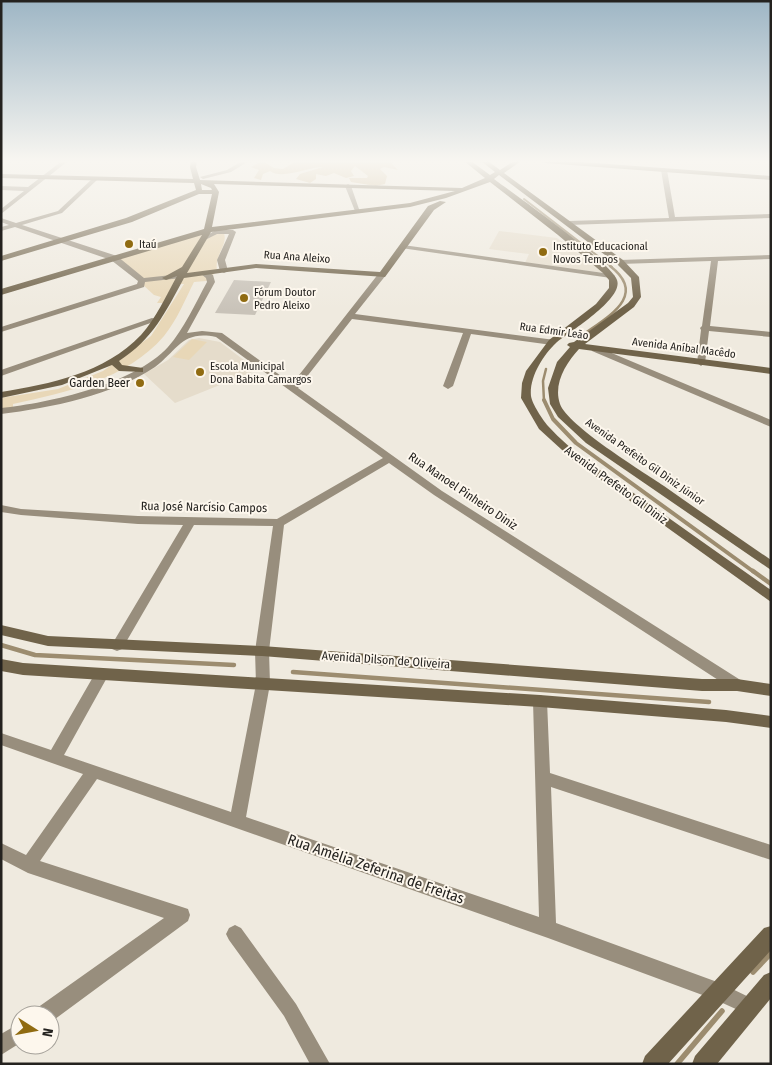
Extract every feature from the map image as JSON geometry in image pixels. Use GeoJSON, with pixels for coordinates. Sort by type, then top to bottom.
{"type":"FeatureCollection","features":[{"type":"Feature","properties":{"kind":"main road"},"geometry":{"type":"LineString","coordinates":[[1,259],[65,241],[152,211]]}},
{"type":"Feature","properties":{"kind":"main road"},"geometry":{"type":"LineString","coordinates":[[1,395],[54,386],[101,367],[114,361],[145,336],[208,234],[212,211]]}},
{"type":"Feature","properties":{"kind":"main road"},"geometry":{"type":"LineString","coordinates":[[1,292],[114,258],[208,234],[358,211]]}},
{"type":"Feature","properties":{"kind":"main road"},"geometry":{"type":"LineString","coordinates":[[382,275],[429,211]]}},
{"type":"Feature","properties":{"kind":"main road","name":"Avenida Prefeito Gil Diniz Júnior"},"geometry":{"type":"LineString","coordinates":[[532,211],[611,276]]}},
{"type":"Feature","properties":{"kind":"main road","name":"Avenida Prefeito Gil Diniz Júnior"},"geometry":{"type":"LineString","coordinates":[[549,211],[620,262],[635,277],[637,296],[631,305],[576,346],[562,362],[553,388],[555,404],[562,415],[590,441],[771,566]]}},
{"type":"Feature","properties":{"kind":"main road","name":"Rua Ana Aleixo"},"geometry":{"type":"LineString","coordinates":[[183,273],[205,274],[256,266],[382,275]]}},
{"type":"Feature","properties":{"kind":"main road"},"geometry":{"type":"LineString","coordinates":[[166,278],[183,273]]}},
{"type":"Feature","properties":{"kind":"main road"},"geometry":{"type":"LineString","coordinates":[[552,342],[599,306],[613,288],[611,276]]}},
{"type":"Feature","properties":{"kind":"main road","name":"Rua Edmir Leão"},"geometry":{"type":"LineString","coordinates":[[552,342],[595,349]]}},
{"type":"Feature","properties":{"kind":"main road","name":"Avenida Prefeito Gil Diniz"},"geometry":{"type":"LineString","coordinates":[[552,342],[531,371],[526,383],[526,398],[543,427],[577,458],[771,597]]}},
{"type":"Feature","properties":{"kind":"main road","name":"Avenida Aníbal Macêdo"},"geometry":{"type":"LineString","coordinates":[[595,349],[771,370]]}},
{"type":"Feature","properties":{"kind":"main road"},"geometry":{"type":"LineString","coordinates":[[114,361],[119,368],[140,370]]}},
{"type":"Feature","properties":{"kind":"main road"},"geometry":{"type":"LineString","coordinates":[[101,367],[115,369],[120,374],[121,379]]}},
{"type":"Feature","properties":{"kind":"main road","name":"Avenida Dilson de Oliveira"},"geometry":{"type":"LineString","coordinates":[[1,630],[48,641],[117,646],[262,651],[702,685],[737,684],[771,690]]}},
{"type":"Feature","properties":{"kind":"main road"},"geometry":{"type":"LineString","coordinates":[[1,665],[23,669],[540,700],[726,716],[771,722]]}},
{"type":"Feature","properties":{"kind":"main road"},"geometry":{"type":"LineString","coordinates":[[653,1064],[771,935]]}},
{"type":"Feature","properties":{"kind":"main road"},"geometry":{"type":"LineString","coordinates":[[703,1064],[749,1006],[771,982]]}},
{"type":"Feature","properties":{"kind":"street"},"geometry":{"type":"LineString","coordinates":[[1,229],[61,211]]}},
{"type":"Feature","properties":{"kind":"street"},"geometry":{"type":"LineString","coordinates":[[671,211],[672,218]]}},
{"type":"Feature","properties":{"kind":"street"},"geometry":{"type":"LineString","coordinates":[[568,223],[771,216]]}},
{"type":"Feature","properties":{"kind":"street"},"geometry":{"type":"LineString","coordinates":[[1,220],[114,258],[142,282],[162,282],[176,286]]}},
{"type":"Feature","properties":{"kind":"street"},"geometry":{"type":"LineString","coordinates":[[224,271],[221,260],[234,230]]}},
{"type":"Feature","properties":{"kind":"street"},"geometry":{"type":"LineString","coordinates":[[403,247],[611,276]]}},
{"type":"Feature","properties":{"kind":"street"},"geometry":{"type":"LineString","coordinates":[[620,262],[771,257]]}},
{"type":"Feature","properties":{"kind":"street"},"geometry":{"type":"LineString","coordinates":[[701,363],[704,328],[715,260]]}},
{"type":"Feature","properties":{"kind":"street"},"geometry":{"type":"LineString","coordinates":[[1,411],[56,402],[121,379],[163,356],[190,321],[211,282],[210,277],[205,274]]}},
{"type":"Feature","properties":{"kind":"street"},"geometry":{"type":"LineString","coordinates":[[293,389],[382,275]]}},
{"type":"Feature","properties":{"kind":"street"},"geometry":{"type":"LineString","coordinates":[[1,330],[142,282],[166,278]]}},
{"type":"Feature","properties":{"kind":"street","name":"Rua Edmir Leão"},"geometry":{"type":"LineString","coordinates":[[350,316],[552,342]]}},
{"type":"Feature","properties":{"kind":"street"},"geometry":{"type":"LineString","coordinates":[[1,372],[155,320]]}},
{"type":"Feature","properties":{"kind":"street"},"geometry":{"type":"LineString","coordinates":[[704,328],[771,335]]}},
{"type":"Feature","properties":{"kind":"street"},"geometry":{"type":"LineString","coordinates":[[448,386],[468,331]]}},
{"type":"Feature","properties":{"kind":"street","name":"Rua Manoel Pinheiro Diniz"},"geometry":{"type":"LineString","coordinates":[[176,341],[187,335],[201,332],[219,335],[438,492],[737,684]]}},
{"type":"Feature","properties":{"kind":"street","name":"Rua Edmir Leão"},"geometry":{"type":"LineString","coordinates":[[595,349],[771,424]]}},
{"type":"Feature","properties":{"kind":"street","name":"Rua José Narcísio Campos"},"geometry":{"type":"LineString","coordinates":[[1,508],[22,512],[138,520],[279,523],[390,458]]}},
{"type":"Feature","properties":{"kind":"street"},"geometry":{"type":"LineString","coordinates":[[117,646],[191,521]]}},
{"type":"Feature","properties":{"kind":"street"},"geometry":{"type":"LineString","coordinates":[[237,821],[263,684],[262,651],[279,523]]}},
{"type":"Feature","properties":{"kind":"street"},"geometry":{"type":"LineString","coordinates":[[55,757],[102,674]]}},
{"type":"Feature","properties":{"kind":"street"},"geometry":{"type":"LineString","coordinates":[[540,700],[548,929]]}},
{"type":"Feature","properties":{"kind":"street","name":"Rua Amélia Zeferina de Freitas"},"geometry":{"type":"LineString","coordinates":[[1,739],[548,929],[720,992],[749,1006]]}},
{"type":"Feature","properties":{"kind":"street"},"geometry":{"type":"LineString","coordinates":[[28,865],[94,771]]}},
{"type":"Feature","properties":{"kind":"street"},"geometry":{"type":"LineString","coordinates":[[544,778],[771,853]]}},
{"type":"Feature","properties":{"kind":"street"},"geometry":{"type":"LineString","coordinates":[[1,850],[28,865],[182,915],[58,1005]]}},
{"type":"Feature","properties":{"kind":"street"},"geometry":{"type":"LineString","coordinates":[[235,934],[290,1010],[321,1064]]}},
{"type":"Feature","properties":{"kind":"shaded area","name":"Instituto Educacional Novos Tempos"},"geometry":{"type":"Polygon","coordinates":[[[499,231],[557,238],[605,273],[525,263],[529,254],[489,249],[499,231]]]}},
{"type":"Feature","properties":{"kind":"shaded area"},"geometry":{"type":"Polygon","coordinates":[[[224,233],[224,242],[217,260],[217,271],[206,281],[194,282],[173,323],[164,336],[149,351],[132,364],[114,374],[74,389],[13,404],[13,412],[1,413],[1,398],[58,389],[103,371],[151,336],[184,284],[173,284],[163,303],[157,303],[161,297],[154,295],[116,260],[191,236],[224,233]]]}},
{"type":"Feature","properties":{"kind":"shaded area","name":"Escola Municipal Dona Babita Camargos"},"geometry":{"type":"Polygon","coordinates":[[[199,338],[220,342],[257,370],[175,403],[144,374],[168,360],[189,340],[199,338]]]}},
{"type":"Feature","properties":{"kind":"shaded area"},"geometry":{"type":"Polygon","coordinates":[[[192,339],[207,342],[189,360],[173,357],[192,339]]]}},
{"type":"Feature","properties":{"kind":"building","name":"Fórum Doutor Pedro Aleixo"},"geometry":{"type":"Polygon","coordinates":[[[234,280],[271,282],[255,315],[215,313],[234,280]]]}},
{"type":"Feature","properties":{"kind":"waterway"},"geometry":{"type":"LineString","coordinates":[[539,211],[612,267]]}},
{"type":"Feature","properties":{"kind":"waterway"},"geometry":{"type":"LineString","coordinates":[[584,334],[613,312],[621,304],[625,296],[625,286],[621,277],[610,266]]}},
{"type":"Feature","properties":{"kind":"waterway"},"geometry":{"type":"LineString","coordinates":[[544,401],[543,381],[546,369]]}},
{"type":"Feature","properties":{"kind":"waterway"},"geometry":{"type":"LineString","coordinates":[[544,400],[553,419],[576,443],[754,572]]}},
{"type":"Feature","properties":{"kind":"waterway"},"geometry":{"type":"LineString","coordinates":[[753,571],[771,584]]}},
{"type":"Feature","properties":{"kind":"waterway"},"geometry":{"type":"LineString","coordinates":[[1,645],[35,655],[234,665]]}},
{"type":"Feature","properties":{"kind":"waterway"},"geometry":{"type":"LineString","coordinates":[[293,672],[709,702]]}},
{"type":"Feature","properties":{"kind":"waterway"},"geometry":{"type":"LineString","coordinates":[[753,972],[771,953]]}},
{"type":"Feature","properties":{"kind":"waterway"},"geometry":{"type":"LineString","coordinates":[[677,1064],[722,1011]]}},
{"type":"Feature","properties":{"kind":"place","name":"Itaú"},"geometry":{"type":"Point","coordinates":[129,244]}},
{"type":"Feature","properties":{"kind":"place","name":"Instituto Educacional Novos Tempos"},"geometry":{"type":"Point","coordinates":[543,252]}},
{"type":"Feature","properties":{"kind":"place","name":"Fórum Doutor Pedro Aleixo"},"geometry":{"type":"Point","coordinates":[244,298]}},
{"type":"Feature","properties":{"kind":"place","name":"Escola Municipal Dona Babita Camargos"},"geometry":{"type":"Point","coordinates":[200,372]}},
{"type":"Feature","properties":{"kind":"place","name":"Garden Beer"},"geometry":{"type":"Point","coordinates":[140,383]}}]}
